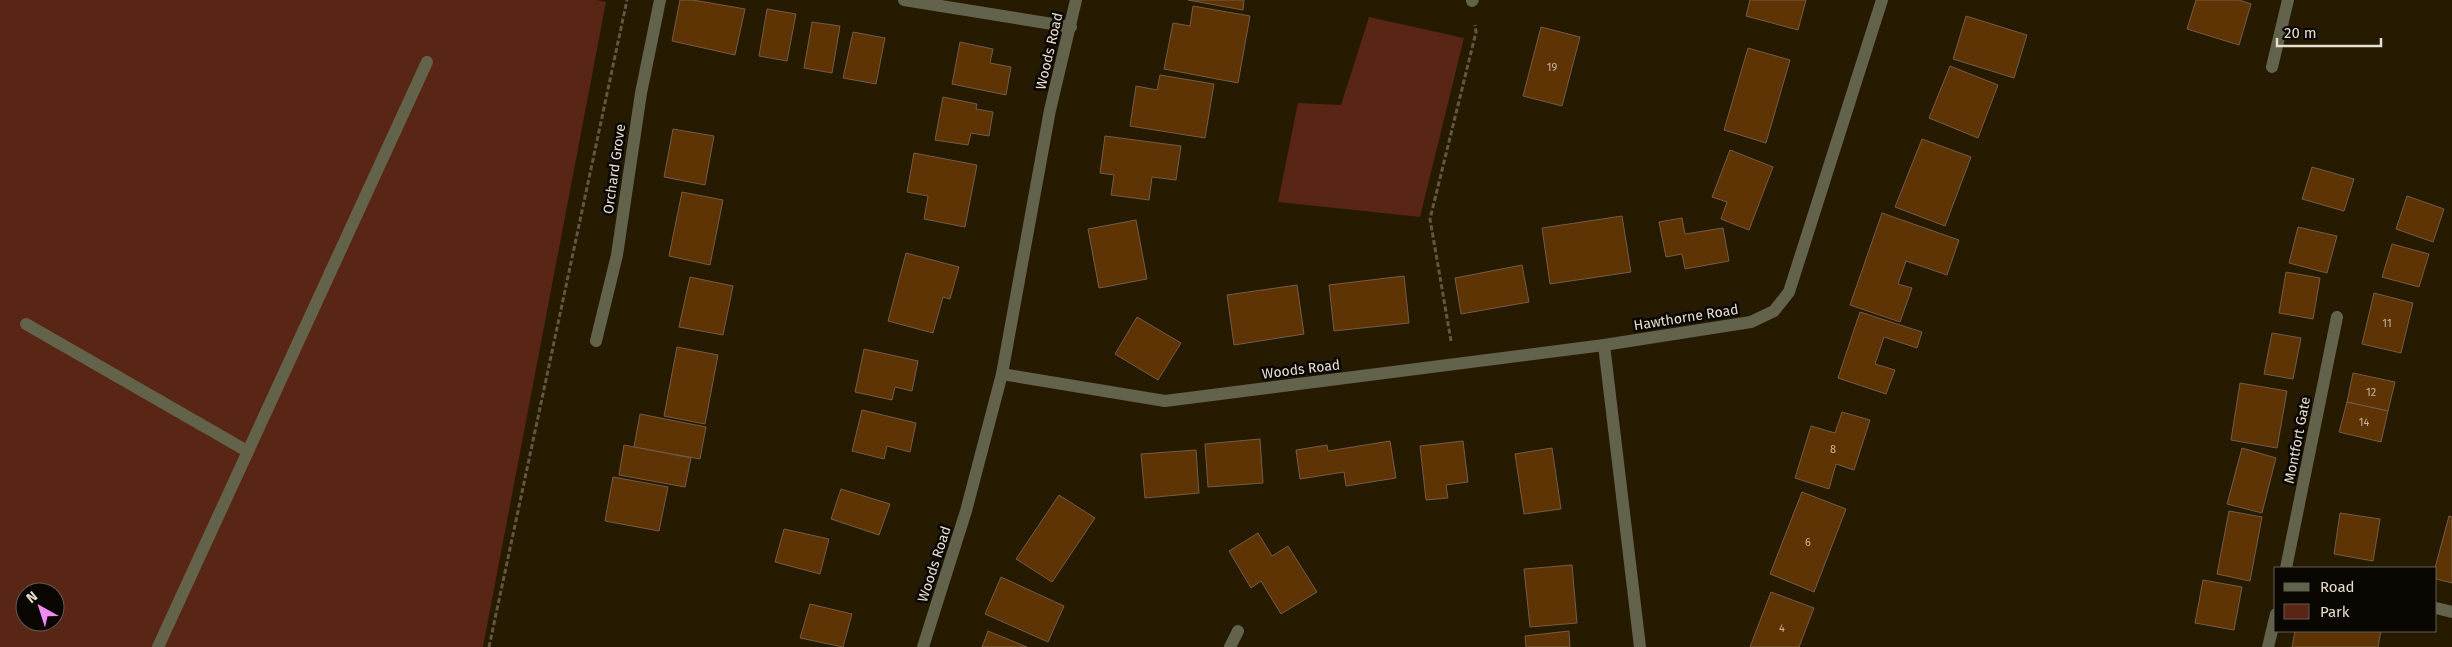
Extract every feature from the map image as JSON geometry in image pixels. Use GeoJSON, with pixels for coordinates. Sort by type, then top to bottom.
{"type":"FeatureCollection","features":[{"type":"Feature","properties":{"kind":"street","name":"Orchard Grove"},"geometry":{"type":"LineString","coordinates":[[596,341],[618,255],[641,94],[660,0]]}},
{"type":"Feature","properties":{"kind":"street"},"geometry":{"type":"LineString","coordinates":[[904,0],[1071,27]]}},
{"type":"Feature","properties":{"kind":"street","name":"Woods Road"},"geometry":{"type":"LineString","coordinates":[[923,647],[966,511],[1002,374],[1050,110],[1076,0]]}},
{"type":"Feature","properties":{"kind":"street","name":"Hawthorne Road"},"geometry":{"type":"LineString","coordinates":[[1604,345],[1751,322],[1774,311],[1789,292],[1882,0]]}},
{"type":"Feature","properties":{"kind":"street"},"geometry":{"type":"LineString","coordinates":[[2272,67],[2288,0]]}},
{"type":"Feature","properties":{"kind":"street"},"geometry":{"type":"LineString","coordinates":[[158,647],[427,62]]}},
{"type":"Feature","properties":{"kind":"street","name":"Montfort Gate"},"geometry":{"type":"LineString","coordinates":[[2286,567],[2337,317]]}},
{"type":"Feature","properties":{"kind":"street"},"geometry":{"type":"LineString","coordinates":[[26,324],[247,451]]}},
{"type":"Feature","properties":{"kind":"street"},"geometry":{"type":"LineString","coordinates":[[1604,345],[1640,647]]}},
{"type":"Feature","properties":{"kind":"street","name":"Woods Road"},"geometry":{"type":"LineString","coordinates":[[1002,374],[1165,401],[1604,345]]}},
{"type":"Feature","properties":{"kind":"street"},"geometry":{"type":"LineString","coordinates":[[2437,608],[2452,612]]}},
{"type":"Feature","properties":{"kind":"street"},"geometry":{"type":"LineString","coordinates":[[2268,647],[2274,622]]}},
{"type":"Feature","properties":{"kind":"street"},"geometry":{"type":"LineString","coordinates":[[1230,647],[1238,631]]}},
{"type":"Feature","properties":{"kind":"path"},"geometry":{"type":"LineString","coordinates":[[489,647],[627,0]]}},
{"type":"Feature","properties":{"kind":"path"},"geometry":{"type":"LineString","coordinates":[[1455,364],[1430,220],[1476,32],[1472,1]]}},
{"type":"Feature","properties":{"kind":"green space"},"geometry":{"type":"Polygon","coordinates":[[[0,0],[596,0],[606,2],[483,647],[0,647],[0,0]]]}},
{"type":"Feature","properties":{"kind":"green space"},"geometry":{"type":"Polygon","coordinates":[[[1369,17],[1464,38],[1420,217],[1278,202],[1298,103],[1341,105],[1369,17]]]}},
{"type":"Feature","properties":{"kind":"building"},"geometry":{"type":"Polygon","coordinates":[[[680,0],[693,0],[745,9],[735,55],[672,41],[680,0]]]}},
{"type":"Feature","properties":{"kind":"building"},"geometry":{"type":"Polygon","coordinates":[[[1188,0],[1244,0],[1243,10],[1188,0]]]}},
{"type":"Feature","properties":{"kind":"building"},"geometry":{"type":"Polygon","coordinates":[[[1750,0],[1806,0],[1798,30],[1746,16],[1750,0]]]}},
{"type":"Feature","properties":{"kind":"building"},"geometry":{"type":"Polygon","coordinates":[[[2196,0],[2239,0],[2251,4],[2239,45],[2187,29],[2196,0]]]}},
{"type":"Feature","properties":{"kind":"building"},"geometry":{"type":"Polygon","coordinates":[[[1193,6],[1250,16],[1238,83],[1164,69],[1173,23],[1190,26],[1193,6]]]}},
{"type":"Feature","properties":{"kind":"building"},"geometry":{"type":"Polygon","coordinates":[[[767,9],[796,14],[787,61],[759,56],[767,9]]]}},
{"type":"Feature","properties":{"kind":"building"},"geometry":{"type":"Polygon","coordinates":[[[1966,16],[2027,35],[2014,78],[1953,59],[1966,16]]]}},
{"type":"Feature","properties":{"kind":"building"},"geometry":{"type":"Polygon","coordinates":[[[812,22],[840,26],[832,73],[804,68],[812,22]]]}},
{"type":"Feature","properties":{"kind":"building"},"geometry":{"type":"Polygon","coordinates":[[[1541,27],[1580,37],[1562,106],[1523,96],[1541,27]]]}},
{"type":"Feature","properties":{"kind":"building"},"geometry":{"type":"Polygon","coordinates":[[[853,32],[885,38],[876,84],[843,78],[853,32]]]}},
{"type":"Feature","properties":{"kind":"building"},"geometry":{"type":"Polygon","coordinates":[[[960,42],[993,49],[990,63],[1011,67],[1006,95],[952,84],[960,42]]]}},
{"type":"Feature","properties":{"kind":"building"},"geometry":{"type":"Polygon","coordinates":[[[1748,48],[1790,60],[1766,143],[1724,130],[1748,48]]]}},
{"type":"Feature","properties":{"kind":"building"},"geometry":{"type":"Polygon","coordinates":[[[1950,66],[1998,85],[1978,138],[1929,118],[1950,66]]]}},
{"type":"Feature","properties":{"kind":"building"},"geometry":{"type":"Polygon","coordinates":[[[1160,75],[1214,84],[1205,138],[1130,126],[1136,86],[1157,90],[1160,75]]]}},
{"type":"Feature","properties":{"kind":"building"},"geometry":{"type":"Polygon","coordinates":[[[943,97],[977,104],[976,109],[993,112],[989,136],[971,133],[968,145],[935,140],[943,97]]]}},
{"type":"Feature","properties":{"kind":"building"},"geometry":{"type":"Polygon","coordinates":[[[673,129],[714,136],[705,185],[664,177],[673,129]]]}},
{"type":"Feature","properties":{"kind":"building"},"geometry":{"type":"Polygon","coordinates":[[[1105,136],[1181,146],[1176,180],[1152,177],[1149,200],[1111,195],[1114,175],[1100,173],[1105,136]]]}},
{"type":"Feature","properties":{"kind":"building"},"geometry":{"type":"Polygon","coordinates":[[[1922,139],[1971,157],[1945,226],[1895,207],[1922,139]]]}},
{"type":"Feature","properties":{"kind":"building"},"geometry":{"type":"Polygon","coordinates":[[[1730,150],[1773,167],[1749,230],[1721,219],[1727,202],[1712,197],[1730,150]]]}},
{"type":"Feature","properties":{"kind":"building"},"geometry":{"type":"Polygon","coordinates":[[[914,153],[977,165],[965,227],[924,219],[928,196],[907,192],[914,153]]]}},
{"type":"Feature","properties":{"kind":"building"},"geometry":{"type":"Polygon","coordinates":[[[2312,167],[2354,179],[2344,211],[2302,199],[2312,167]]]}},
{"type":"Feature","properties":{"kind":"building"},"geometry":{"type":"Polygon","coordinates":[[[682,192],[723,200],[710,265],[669,256],[682,192]]]}},
{"type":"Feature","properties":{"kind":"building"},"geometry":{"type":"Polygon","coordinates":[[[2407,196],[2444,209],[2433,242],[2396,229],[2407,196]]]}},
{"type":"Feature","properties":{"kind":"building"},"geometry":{"type":"Polygon","coordinates":[[[1882,213],[1959,240],[1947,275],[1906,261],[1898,284],[1912,288],[1900,322],[1850,305],[1882,213]]]}},
{"type":"Feature","properties":{"kind":"building"},"geometry":{"type":"Polygon","coordinates":[[[1622,216],[1631,272],[1550,284],[1542,228],[1622,216]]]}},
{"type":"Feature","properties":{"kind":"building"},"geometry":{"type":"Polygon","coordinates":[[[1682,218],[1685,234],[1723,228],[1729,261],[1685,269],[1682,254],[1666,257],[1659,222],[1682,218]]]}},
{"type":"Feature","properties":{"kind":"building"},"geometry":{"type":"Polygon","coordinates":[[[1136,220],[1147,279],[1099,288],[1088,229],[1136,220]]]}},
{"type":"Feature","properties":{"kind":"building"},"geometry":{"type":"Polygon","coordinates":[[[2298,227],[2337,236],[2327,273],[2289,263],[2298,227]]]}},
{"type":"Feature","properties":{"kind":"building"},"geometry":{"type":"Polygon","coordinates":[[[2392,244],[2429,254],[2419,287],[2382,277],[2392,244]]]}},
{"type":"Feature","properties":{"kind":"building"},"geometry":{"type":"Polygon","coordinates":[[[906,253],[959,267],[950,299],[943,297],[933,333],[888,321],[906,253]]]}},
{"type":"Feature","properties":{"kind":"building"},"geometry":{"type":"Polygon","coordinates":[[[1522,265],[1529,302],[1461,314],[1455,278],[1522,265]]]}},
{"type":"Feature","properties":{"kind":"building"},"geometry":{"type":"Polygon","coordinates":[[[2286,272],[2320,278],[2313,319],[2279,313],[2286,272]]]}},
{"type":"Feature","properties":{"kind":"building"},"geometry":{"type":"Polygon","coordinates":[[[1404,276],[1409,323],[1334,331],[1329,285],[1404,276]]]}},
{"type":"Feature","properties":{"kind":"building"},"geometry":{"type":"Polygon","coordinates":[[[690,277],[733,286],[723,335],[679,327],[690,277]]]}},
{"type":"Feature","properties":{"kind":"building"},"geometry":{"type":"Polygon","coordinates":[[[1297,285],[1304,334],[1234,345],[1227,295],[1297,285]]]}},
{"type":"Feature","properties":{"kind":"building"},"geometry":{"type":"Polygon","coordinates":[[[2374,293],[2413,303],[2401,353],[2362,344],[2374,293]]]}},
{"type":"Feature","properties":{"kind":"building"},"geometry":{"type":"Polygon","coordinates":[[[1860,312],[1922,332],[1917,348],[1884,337],[1875,364],[1895,370],[1886,394],[1838,378],[1860,312]]]}},
{"type":"Feature","properties":{"kind":"building"},"geometry":{"type":"Polygon","coordinates":[[[1137,317],[1181,343],[1158,380],[1115,354],[1137,317]]]}},
{"type":"Feature","properties":{"kind":"building"},"geometry":{"type":"Polygon","coordinates":[[[2272,333],[2301,338],[2293,379],[2264,374],[2272,333]]]}},
{"type":"Feature","properties":{"kind":"building"},"geometry":{"type":"Polygon","coordinates":[[[677,347],[718,355],[705,424],[664,416],[677,347]]]}},
{"type":"Feature","properties":{"kind":"building"},"geometry":{"type":"Polygon","coordinates":[[[864,349],[918,361],[912,391],[895,387],[892,400],[855,392],[864,349]]]}},
{"type":"Feature","properties":{"kind":"building"},"geometry":{"type":"Polygon","coordinates":[[[2353,373],[2395,382],[2388,411],[2347,402],[2353,373]]]}},
{"type":"Feature","properties":{"kind":"building"},"geometry":{"type":"Polygon","coordinates":[[[2240,383],[2287,391],[2277,448],[2231,440],[2240,383]]]}},
{"type":"Feature","properties":{"kind":"building"},"geometry":{"type":"Polygon","coordinates":[[[2347,402],[2388,411],[2381,442],[2339,432],[2347,402]]]}},
{"type":"Feature","properties":{"kind":"building"},"geometry":{"type":"Polygon","coordinates":[[[862,410],[916,423],[910,452],[887,446],[884,459],[852,451],[862,410]]]}},
{"type":"Feature","properties":{"kind":"building"},"geometry":{"type":"Polygon","coordinates":[[[1842,412],[1870,420],[1854,470],[1836,464],[1829,489],[1795,478],[1811,426],[1835,433],[1842,412]]]}},
{"type":"Feature","properties":{"kind":"building"},"geometry":{"type":"Polygon","coordinates":[[[640,414],[706,427],[700,459],[634,447],[640,414]]]}},
{"type":"Feature","properties":{"kind":"building"},"geometry":{"type":"Polygon","coordinates":[[[1260,439],[1263,483],[1208,487],[1205,444],[1260,439]]]}},
{"type":"Feature","properties":{"kind":"building"},"geometry":{"type":"Polygon","coordinates":[[[1390,441],[1396,478],[1346,486],[1344,472],[1300,479],[1296,450],[1327,445],[1328,451],[1390,441]]]}},
{"type":"Feature","properties":{"kind":"building"},"geometry":{"type":"Polygon","coordinates":[[[1463,441],[1468,482],[1446,485],[1448,498],[1426,500],[1420,446],[1463,441]]]}},
{"type":"Feature","properties":{"kind":"building"},"geometry":{"type":"Polygon","coordinates":[[[624,445],[691,458],[685,487],[619,475],[624,445]]]}},
{"type":"Feature","properties":{"kind":"building"},"geometry":{"type":"Polygon","coordinates":[[[1552,448],[1561,509],[1524,514],[1515,454],[1552,448]]]}},
{"type":"Feature","properties":{"kind":"building"},"geometry":{"type":"Polygon","coordinates":[[[2242,448],[2276,458],[2262,513],[2227,504],[2242,448]]]}},
{"type":"Feature","properties":{"kind":"building"},"geometry":{"type":"Polygon","coordinates":[[[1196,450],[1199,493],[1145,498],[1141,454],[1196,450]]]}},
{"type":"Feature","properties":{"kind":"building"},"geometry":{"type":"Polygon","coordinates":[[[613,477],[668,487],[659,531],[605,521],[613,477]]]}},
{"type":"Feature","properties":{"kind":"building"},"geometry":{"type":"Polygon","coordinates":[[[841,489],[890,504],[879,535],[831,519],[841,489]]]}},
{"type":"Feature","properties":{"kind":"building"},"geometry":{"type":"Polygon","coordinates":[[[1802,492],[1846,509],[1814,592],[1770,574],[1802,492]]]}},
{"type":"Feature","properties":{"kind":"building"},"geometry":{"type":"Polygon","coordinates":[[[1059,495],[1095,518],[1052,582],[1016,559],[1059,495]]]}},
{"type":"Feature","properties":{"kind":"building"},"geometry":{"type":"Polygon","coordinates":[[[2229,511],[2262,517],[2250,581],[2217,574],[2229,511]]]}},
{"type":"Feature","properties":{"kind":"building"},"geometry":{"type":"Polygon","coordinates":[[[2340,513],[2380,519],[2373,561],[2334,554],[2340,513]]]}},
{"type":"Feature","properties":{"kind":"building"},"geometry":{"type":"Polygon","coordinates":[[[2449,516],[2452,517],[2452,583],[2437,579],[2437,567],[2435,567],[2449,516]]]}},
{"type":"Feature","properties":{"kind":"building"},"geometry":{"type":"Polygon","coordinates":[[[784,529],[829,539],[820,574],[775,562],[784,529]]]}},
{"type":"Feature","properties":{"kind":"building"},"geometry":{"type":"Polygon","coordinates":[[[1258,533],[1272,556],[1288,546],[1317,592],[1281,614],[1261,581],[1251,588],[1229,551],[1258,533]]]}},
{"type":"Feature","properties":{"kind":"building"},"geometry":{"type":"Polygon","coordinates":[[[1572,565],[1577,623],[1530,627],[1524,569],[1572,565]]]}},
{"type":"Feature","properties":{"kind":"building"},"geometry":{"type":"Polygon","coordinates":[[[1001,577],[1064,606],[1048,642],[985,614],[1001,577]]]}},
{"type":"Feature","properties":{"kind":"building"},"geometry":{"type":"Polygon","coordinates":[[[2203,580],[2242,587],[2234,630],[2195,623],[2203,580]]]}},
{"type":"Feature","properties":{"kind":"building"},"geometry":{"type":"Polygon","coordinates":[[[1771,592],[1814,608],[1799,647],[1750,647],[1771,592]]]}},
{"type":"Feature","properties":{"kind":"building"},"geometry":{"type":"Polygon","coordinates":[[[810,604],[852,614],[843,647],[800,638],[810,604]]]}},
{"type":"Feature","properties":{"kind":"building"},"geometry":{"type":"Polygon","coordinates":[[[988,631],[1027,647],[982,647],[988,631]]]}},
{"type":"Feature","properties":{"kind":"building"},"geometry":{"type":"Polygon","coordinates":[[[1569,631],[1570,647],[1526,647],[1525,636],[1569,631]]]}},
{"type":"Feature","properties":{"kind":"building"},"geometry":{"type":"Polygon","coordinates":[[[2295,632],[2381,632],[2378,647],[2292,647],[2295,632]]]}}]}
